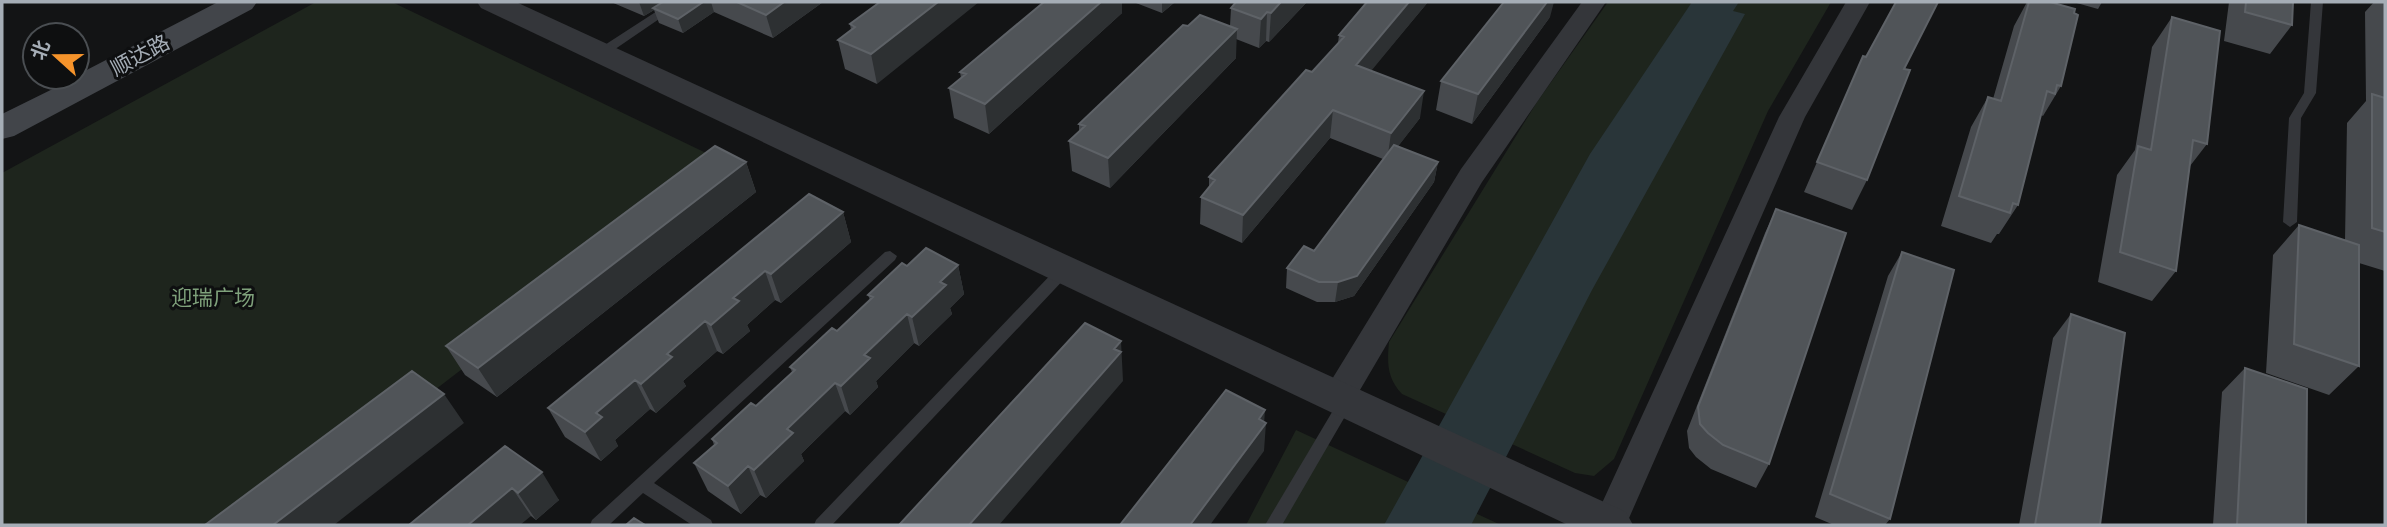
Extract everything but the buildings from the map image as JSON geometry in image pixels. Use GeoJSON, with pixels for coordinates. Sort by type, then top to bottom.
{"type":"FeatureCollection","features":[{"type":"Feature","properties":{"kind":"main road","name":"顺达路"},"geometry":{"type":"LineString","coordinates":[[91,63],[208,2]]}},
{"type":"Feature","properties":{"kind":"main road","name":"顺达路"},"geometry":{"type":"LineString","coordinates":[[2,128],[242,2]]}},
{"type":"Feature","properties":{"kind":"main road"},"geometry":{"type":"LineString","coordinates":[[2,109],[37,91]]}},
{"type":"Feature","properties":{"kind":"street"},"geometry":{"type":"LineString","coordinates":[[492,2],[1342,399],[1596,522],[1792,117],[1858,2]]}},
{"type":"Feature","properties":{"kind":"street"},"geometry":{"type":"LineString","coordinates":[[1342,399],[1471,176],[1594,2]]}},
{"type":"Feature","properties":{"kind":"lane"},"geometry":{"type":"LineString","coordinates":[[601,53],[678,2]]}},
{"type":"Feature","properties":{"kind":"lane"},"geometry":{"type":"LineString","coordinates":[[2290,222],[2295,118],[2310,93],[2317,2]]}},
{"type":"Feature","properties":{"kind":"lane"},"geometry":{"type":"LineString","coordinates":[[598,525],[890,256]]}},
{"type":"Feature","properties":{"kind":"lane"},"geometry":{"type":"LineString","coordinates":[[822,525],[1064,270]]}},
{"type":"Feature","properties":{"kind":"lane"},"geometry":{"type":"LineString","coordinates":[[1273,525],[1342,399]]}},
{"type":"Feature","properties":{"kind":"lane"},"geometry":{"type":"LineString","coordinates":[[642,484],[705,525]]}},
{"type":"Feature","properties":{"kind":"green space","name":"迎瑞广场"},"geometry":{"type":"Polygon","coordinates":[[[316,2],[392,2],[729,164],[259,525],[2,525],[2,173],[316,2]]]}},
{"type":"Feature","properties":{"kind":"green space"},"geometry":{"type":"Polygon","coordinates":[[[1608,2],[1831,2],[1768,111],[1614,459],[1594,476],[1575,473],[1402,394],[1391,376],[1388,357],[1389,342],[1537,102],[1608,2]]]}},
{"type":"Feature","properties":{"kind":"green space"},"geometry":{"type":"Polygon","coordinates":[[[1296,430],[1501,525],[1246,525],[1296,430]]]}},
{"type":"Feature","properties":{"kind":"shaded area"},"geometry":{"type":"Polygon","coordinates":[[[1692,2],[1739,2],[1733,11],[1745,14],[1592,290],[1471,525],[1384,525],[1590,154],[1692,2]]]}}]}
